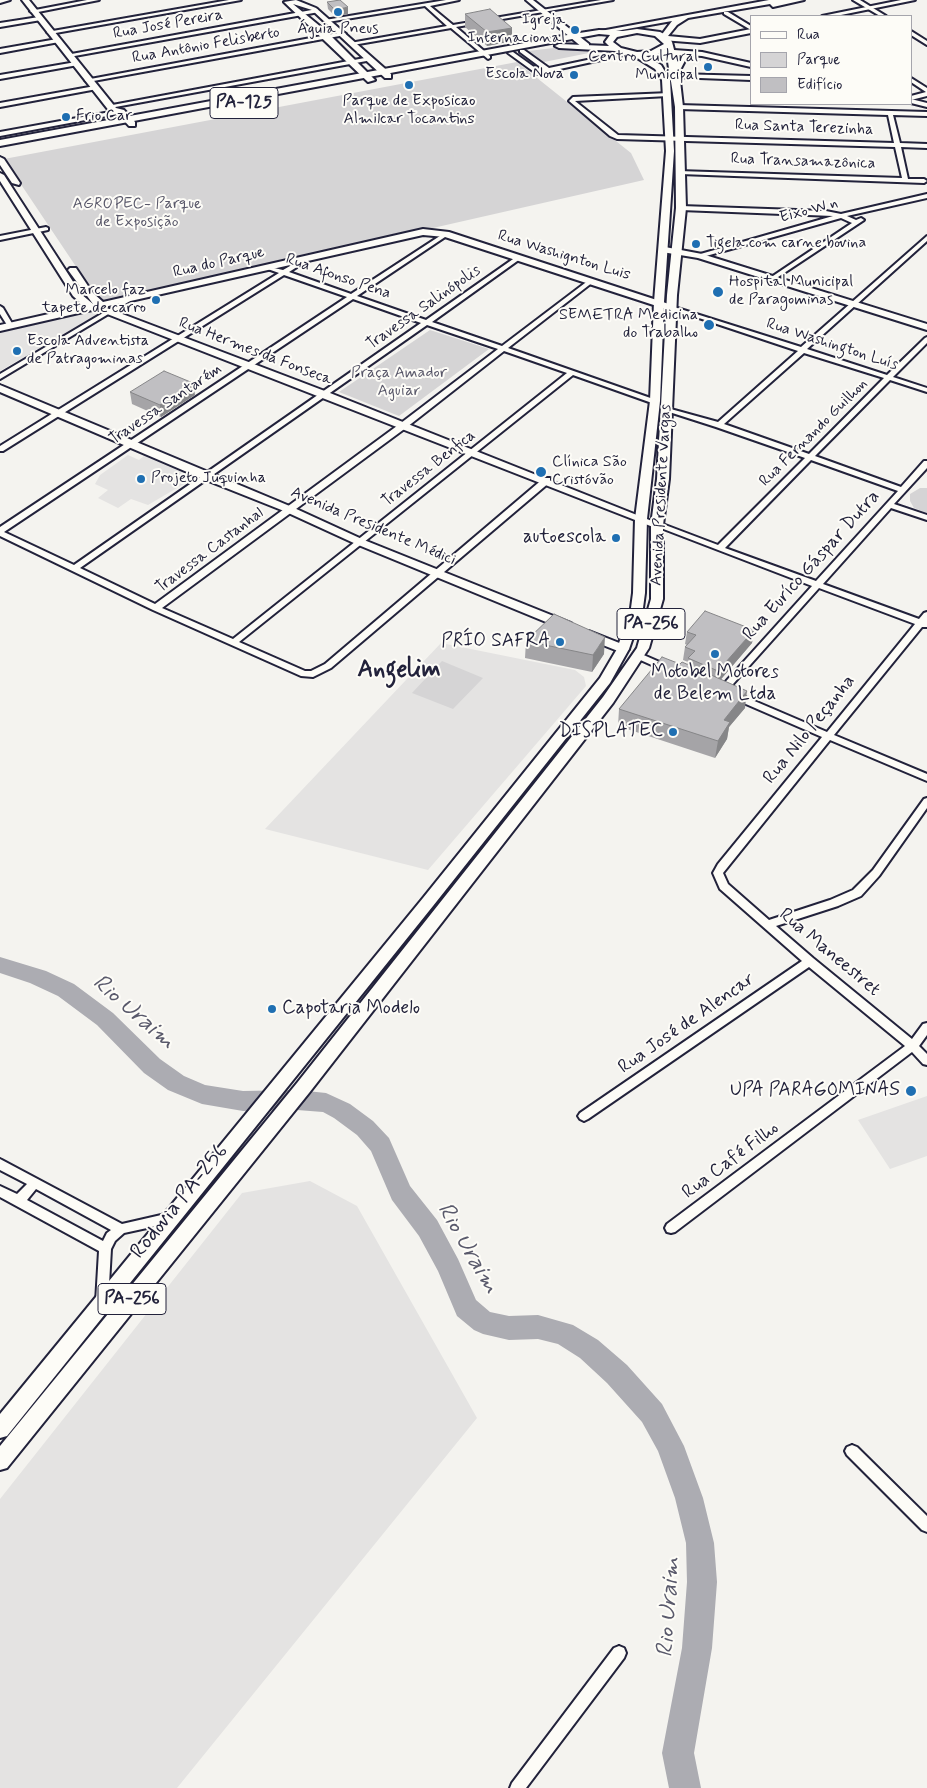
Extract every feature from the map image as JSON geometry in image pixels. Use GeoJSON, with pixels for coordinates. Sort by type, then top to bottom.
{"type":"FeatureCollection","features":[{"type":"Feature","properties":{"kind":"main road","name":"PA-125"},"geometry":{"type":"LineString","coordinates":[[0,143],[118,117],[184,112],[599,32],[647,32],[666,44]]}},
{"type":"Feature","properties":{"kind":"main road"},"geometry":{"type":"LineString","coordinates":[[616,49],[609,42],[614,35],[624,32]]}},
{"type":"Feature","properties":{"kind":"main road","name":"PA-125"},"geometry":{"type":"LineString","coordinates":[[485,55],[511,53],[549,46],[586,46],[616,49],[633,54],[666,44]]}},
{"type":"Feature","properties":{"kind":"main road","name":"Avenida Presidente Vargas"},"geometry":{"type":"LineString","coordinates":[[303,1088],[423,933],[603,707],[639,656],[656,606],[657,525],[667,410],[672,308],[670,251],[674,138],[679,107],[676,74],[666,44]]}},
{"type":"Feature","properties":{"kind":"main road"},"geometry":{"type":"LineString","coordinates":[[676,74],[689,52]]}},
{"type":"Feature","properties":{"kind":"main road","name":"Avenida Presidente Vargas"},"geometry":{"type":"LineString","coordinates":[[284,1081],[605,680],[623,649],[637,608],[641,519],[655,401],[658,302],[681,208],[680,172],[666,80],[662,71],[633,54]]}},
{"type":"Feature","properties":{"kind":"main road","name":"PA-125"},"geometry":{"type":"LineString","coordinates":[[0,149],[118,117]]}},
{"type":"Feature","properties":{"kind":"main road"},"geometry":{"type":"LineString","coordinates":[[428,902],[432,908],[444,907]]}},
{"type":"Feature","properties":{"kind":"main road"},"geometry":{"type":"LineString","coordinates":[[409,925],[414,922],[422,924],[424,927],[423,933]]}},
{"type":"Feature","properties":{"kind":"main road","name":"Rodovia PA-256"},"geometry":{"type":"LineString","coordinates":[[0,1429],[284,1081]]}},
{"type":"Feature","properties":{"kind":"main road","name":"Rodovia PA-256"},"geometry":{"type":"LineString","coordinates":[[0,1462],[303,1088]]}},
{"type":"Feature","properties":{"kind":"street"},"geometry":{"type":"LineString","coordinates":[[0,1],[7,0]]}},
{"type":"Feature","properties":{"kind":"street"},"geometry":{"type":"LineString","coordinates":[[25,0],[118,117]]}},
{"type":"Feature","properties":{"kind":"street"},"geometry":{"type":"LineString","coordinates":[[33,11],[96,0]]}},
{"type":"Feature","properties":{"kind":"street"},"geometry":{"type":"LineString","coordinates":[[50,32],[238,0]]}},
{"type":"Feature","properties":{"kind":"street"},"geometry":{"type":"LineString","coordinates":[[284,0],[302,14],[369,77]]}},
{"type":"Feature","properties":{"kind":"street"},"geometry":{"type":"LineString","coordinates":[[290,0],[307,5],[328,20],[386,74]]}},
{"type":"Feature","properties":{"kind":"street"},"geometry":{"type":"LineString","coordinates":[[328,20],[456,0]]}},
{"type":"Feature","properties":{"kind":"street"},"geometry":{"type":"LineString","coordinates":[[529,0],[586,46]]}},
{"type":"Feature","properties":{"kind":"street"},"geometry":{"type":"LineString","coordinates":[[353,44],[610,0]]}},
{"type":"Feature","properties":{"kind":"street","name":"PA-125"},"geometry":{"type":"LineString","coordinates":[[599,32],[781,0]]}},
{"type":"Feature","properties":{"kind":"street"},"geometry":{"type":"LineString","coordinates":[[666,19],[674,23],[800,0]]}},
{"type":"Feature","properties":{"kind":"street"},"geometry":{"type":"LineString","coordinates":[[856,0],[881,15]]}},
{"type":"Feature","properties":{"kind":"street"},"geometry":{"type":"LineString","coordinates":[[831,15],[912,0]]}},
{"type":"Feature","properties":{"kind":"street"},"geometry":{"type":"LineString","coordinates":[[426,5],[485,55]]}},
{"type":"Feature","properties":{"kind":"street","name":"Rua José Pereira"},"geometry":{"type":"LineString","coordinates":[[69,55],[317,12]]}},
{"type":"Feature","properties":{"kind":"street"},"geometry":{"type":"LineString","coordinates":[[726,13],[750,28]]}},
{"type":"Feature","properties":{"kind":"street"},"geometry":{"type":"LineString","coordinates":[[0,25],[39,19]]}},
{"type":"Feature","properties":{"kind":"street"},"geometry":{"type":"LineString","coordinates":[[666,44],[674,23]]}},
{"type":"Feature","properties":{"kind":"street","name":"PA-125"},"geometry":{"type":"LineString","coordinates":[[624,32],[634,26]]}},
{"type":"Feature","properties":{"kind":"street"},"geometry":{"type":"LineString","coordinates":[[666,44],[700,41],[750,29]]}},
{"type":"Feature","properties":{"kind":"street","name":"Rua Antônio Felisberto"},"geometry":{"type":"LineString","coordinates":[[88,80],[343,34]]}},
{"type":"Feature","properties":{"kind":"street"},"geometry":{"type":"LineString","coordinates":[[912,34],[927,43]]}},
{"type":"Feature","properties":{"kind":"street"},"geometry":{"type":"LineString","coordinates":[[0,51],[57,41]]}},
{"type":"Feature","properties":{"kind":"street"},"geometry":{"type":"LineString","coordinates":[[689,52],[693,45],[700,41]]}},
{"type":"Feature","properties":{"kind":"street"},"geometry":{"type":"LineString","coordinates":[[666,44],[689,52],[750,64]]}},
{"type":"Feature","properties":{"kind":"street"},"geometry":{"type":"LineString","coordinates":[[530,68],[616,49]]}},
{"type":"Feature","properties":{"kind":"street"},"geometry":{"type":"LineString","coordinates":[[522,51],[548,70]]}},
{"type":"Feature","properties":{"kind":"street"},"geometry":{"type":"LineString","coordinates":[[511,53],[537,72],[633,54]]}},
{"type":"Feature","properties":{"kind":"street"},"geometry":{"type":"LineString","coordinates":[[0,134],[118,117],[370,59]]}},
{"type":"Feature","properties":{"kind":"street"},"geometry":{"type":"LineString","coordinates":[[0,77],[76,64]]}},
{"type":"Feature","properties":{"kind":"street"},"geometry":{"type":"LineString","coordinates":[[676,74],[750,78]]}},
{"type":"Feature","properties":{"kind":"street"},"geometry":{"type":"LineString","coordinates":[[912,81],[926,90],[912,99]]}},
{"type":"Feature","properties":{"kind":"street"},"geometry":{"type":"LineString","coordinates":[[0,105],[95,88]]}},
{"type":"Feature","properties":{"kind":"street","name":"Rua Santa Terezinha"},"geometry":{"type":"LineString","coordinates":[[668,94],[572,100],[612,135],[927,146]]}},
{"type":"Feature","properties":{"kind":"street"},"geometry":{"type":"LineString","coordinates":[[912,100],[927,105]]}},
{"type":"Feature","properties":{"kind":"street"},"geometry":{"type":"LineString","coordinates":[[905,105],[907,113]]}},
{"type":"Feature","properties":{"kind":"street"},"geometry":{"type":"LineString","coordinates":[[679,107],[927,114]]}},
{"type":"Feature","properties":{"kind":"street"},"geometry":{"type":"LineString","coordinates":[[890,113],[905,180]]}},
{"type":"Feature","properties":{"kind":"street"},"geometry":{"type":"LineString","coordinates":[[0,159],[78,296],[91,307]]}},
{"type":"Feature","properties":{"kind":"street","name":"Rua Transamazônica"},"geometry":{"type":"LineString","coordinates":[[680,172],[926,181]]}},
{"type":"Feature","properties":{"kind":"street"},"geometry":{"type":"LineString","coordinates":[[0,175],[65,257],[89,294],[105,309],[0,377]]}},
{"type":"Feature","properties":{"kind":"street"},"geometry":{"type":"LineString","coordinates":[[926,181],[927,195]]}},
{"type":"Feature","properties":{"kind":"street","name":"Eixo W n"},"geometry":{"type":"LineString","coordinates":[[699,256],[841,216],[873,210],[927,195]]}},
{"type":"Feature","properties":{"kind":"street"},"geometry":{"type":"LineString","coordinates":[[681,208],[826,213],[841,216],[858,224]]}},
{"type":"Feature","properties":{"kind":"street"},"geometry":{"type":"LineString","coordinates":[[772,278],[858,224],[873,210]]}},
{"type":"Feature","properties":{"kind":"street"},"geometry":{"type":"LineString","coordinates":[[0,238],[42,230]]}},
{"type":"Feature","properties":{"kind":"street","name":"Rua do Parque"},"geometry":{"type":"LineString","coordinates":[[5,326],[91,307],[105,309],[132,298],[416,232],[446,234]]}},
{"type":"Feature","properties":{"kind":"street","name":"Rua Washignton Luis"},"geometry":{"type":"LineString","coordinates":[[446,234],[672,308]]}},
{"type":"Feature","properties":{"kind":"street","name":"Travessa Santarém"},"geometry":{"type":"LineString","coordinates":[[0,532],[446,234]]}},
{"type":"Feature","properties":{"kind":"street"},"geometry":{"type":"LineString","coordinates":[[719,425],[856,304],[927,238]]}},
{"type":"Feature","properties":{"kind":"street"},"geometry":{"type":"LineString","coordinates":[[670,251],[699,256],[927,327]]}},
{"type":"Feature","properties":{"kind":"street"},"geometry":{"type":"LineString","coordinates":[[0,449],[60,414],[306,258]]}},
{"type":"Feature","properties":{"kind":"street","name":"Travessa Salinópolis"},"geometry":{"type":"LineString","coordinates":[[74,569],[205,476],[326,395],[518,258]]}},
{"type":"Feature","properties":{"kind":"street","name":"Rua Afonso Pena"},"geometry":{"type":"LineString","coordinates":[[267,267],[655,401]]}},
{"type":"Feature","properties":{"kind":"street","name":"Travessa Castanhal"},"geometry":{"type":"LineString","coordinates":[[156,608],[404,425],[592,281]]}},
{"type":"Feature","properties":{"kind":"street"},"geometry":{"type":"LineString","coordinates":[[0,308],[5,326]]}},
{"type":"Feature","properties":{"kind":"street","name":"Rua Washington Luís"},"geometry":{"type":"LineString","coordinates":[[672,308],[927,390]]}},
{"type":"Feature","properties":{"kind":"street","name":"Rua Hermes da Fonseca"},"geometry":{"type":"LineString","coordinates":[[105,309],[547,480],[657,525]]}},
{"type":"Feature","properties":{"kind":"street","name":"Rua Fernando Guilhon"},"geometry":{"type":"LineString","coordinates":[[720,547],[927,339]]}},
{"type":"Feature","properties":{"kind":"street","name":"Travessa Benfica"},"geometry":{"type":"LineString","coordinates":[[234,642],[571,373]]}},
{"type":"Feature","properties":{"kind":"street","name":"Avenida Presidente Médici"},"geometry":{"type":"LineString","coordinates":[[0,388],[205,476],[288,509],[360,542],[623,649]]}},
{"type":"Feature","properties":{"kind":"street"},"geometry":{"type":"LineString","coordinates":[[667,410],[719,425],[903,490]]}},
{"type":"Feature","properties":{"kind":"street","name":"Rua Euríco Gáspar Dutra"},"geometry":{"type":"LineString","coordinates":[[828,736],[717,689],[818,583],[927,463]]}},
{"type":"Feature","properties":{"kind":"street"},"geometry":{"type":"LineString","coordinates":[[915,476],[927,480]]}},
{"type":"Feature","properties":{"kind":"street"},"geometry":{"type":"LineString","coordinates":[[0,532],[156,608],[304,674],[313,674],[328,666],[547,480]]}},
{"type":"Feature","properties":{"kind":"street"},"geometry":{"type":"LineString","coordinates":[[889,505],[927,518]]}},
{"type":"Feature","properties":{"kind":"street"},"geometry":{"type":"LineString","coordinates":[[657,525],[925,621]]}},
{"type":"Feature","properties":{"kind":"street","name":"Rua Nilo Peçanha"},"geometry":{"type":"LineString","coordinates":[[720,867],[925,621]]}},
{"type":"Feature","properties":{"kind":"street"},"geometry":{"type":"LineString","coordinates":[[639,656],[676,672]]}},
{"type":"Feature","properties":{"kind":"street"},"geometry":{"type":"LineString","coordinates":[[828,736],[927,778]]}},
{"type":"Feature","properties":{"kind":"street"},"geometry":{"type":"LineString","coordinates":[[768,924],[834,903],[857,893],[866,886],[927,801]]}},
{"type":"Feature","properties":{"kind":"street","name":"Rua Maneestret"},"geometry":{"type":"LineString","coordinates":[[720,867],[718,873],[724,886],[809,961],[913,1046],[927,1061]]}},
{"type":"Feature","properties":{"kind":"street","name":"Rua José de Alencar"},"geometry":{"type":"LineString","coordinates":[[584,1116],[809,961]]}},
{"type":"Feature","properties":{"kind":"street","name":"Rua Café Filho"},"geometry":{"type":"LineString","coordinates":[[671,1228],[913,1046],[927,1027]]}},
{"type":"Feature","properties":{"kind":"street"},"geometry":{"type":"LineString","coordinates":[[0,1164],[121,1228]]}},
{"type":"Feature","properties":{"kind":"street"},"geometry":{"type":"LineString","coordinates":[[18,1201],[35,1183]]}},
{"type":"Feature","properties":{"kind":"street"},"geometry":{"type":"LineString","coordinates":[[0,1191],[105,1248]]}},
{"type":"Feature","properties":{"kind":"street"},"geometry":{"type":"LineString","coordinates":[[102,1303],[105,1248],[111,1237],[121,1228],[172,1217]]}},
{"type":"Feature","properties":{"kind":"street"},"geometry":{"type":"LineString","coordinates":[[852,1451],[927,1525]]}},
{"type":"Feature","properties":{"kind":"street"},"geometry":{"type":"LineString","coordinates":[[517,1788],[620,1653]]}},
{"type":"Feature","properties":{"kind":"shaded area","name":"Escola Adventista de Patragominas"},"geometry":{"type":"Polygon","coordinates":[[[92,310],[98,314],[0,371],[0,330],[92,310]]]}},
{"type":"Feature","properties":{"kind":"shaded area","name":"Projeto Juquinha"},"geometry":{"type":"Polygon","coordinates":[[[128,455],[139,460],[144,456],[184,473],[179,477],[189,481],[148,505],[131,499],[118,508],[98,498],[108,490],[95,484],[100,475],[128,455]]]}},
{"type":"Feature","properties":{"kind":"shaded area"},"geometry":{"type":"Polygon","coordinates":[[[441,643],[575,670],[584,677],[586,686],[428,870],[265,829],[441,643]]]}},
{"type":"Feature","properties":{"kind":"shaded area"},"geometry":{"type":"Polygon","coordinates":[[[927,1096],[927,1156],[890,1169],[858,1120],[927,1096]]]}},
{"type":"Feature","properties":{"kind":"shaded area"},"geometry":{"type":"Polygon","coordinates":[[[310,1181],[357,1206],[477,1418],[177,1788],[0,1788],[0,1499],[242,1193],[310,1181]]]}},
{"type":"Feature","properties":{"kind":"green space"},"geometry":{"type":"Polygon","coordinates":[[[562,47],[604,50],[544,62],[528,51],[562,47]]]}},
{"type":"Feature","properties":{"kind":"green space","name":"AGROPEC- Parque de Exposição"},"geometry":{"type":"Polygon","coordinates":[[[517,62],[631,153],[644,180],[103,303],[99,301],[4,159],[517,62]]]}},
{"type":"Feature","properties":{"kind":"green space","name":"Praça Amador Aguiar"},"geometry":{"type":"Polygon","coordinates":[[[430,330],[489,349],[399,416],[339,392],[430,330]]]}},
{"type":"Feature","properties":{"kind":"green space"},"geometry":{"type":"Polygon","coordinates":[[[920,488],[927,488],[927,513],[914,508],[910,501],[910,494],[920,488]]]}},
{"type":"Feature","properties":{"kind":"green space"},"geometry":{"type":"Polygon","coordinates":[[[442,661],[483,678],[453,709],[412,693],[442,661]]]}},
{"type":"Feature","properties":{"kind":"building"},"geometry":{"type":"Polygon","coordinates":[[[340,0],[348,7],[335,10],[327,2],[340,0]]]}},
{"type":"Feature","properties":{"kind":"building"},"geometry":{"type":"Polygon","coordinates":[[[490,9],[512,28],[487,32],[465,14],[490,9]]]}},
{"type":"Feature","properties":{"kind":"building"},"geometry":{"type":"Polygon","coordinates":[[[164,371],[193,383],[160,405],[130,392],[164,371]]]}},
{"type":"Feature","properties":{"kind":"building","name":"Motobel Motores de Belem Ltda"},"geometry":{"type":"Polygon","coordinates":[[[705,611],[754,630],[718,671],[688,658],[695,651],[685,647],[696,635],[687,632],[705,611]]]}},
{"type":"Feature","properties":{"kind":"building"},"geometry":{"type":"Polygon","coordinates":[[[554,614],[605,637],[593,655],[526,641],[554,614]]]}},
{"type":"Feature","properties":{"kind":"building"},"geometry":{"type":"Polygon","coordinates":[[[662,657],[680,664],[682,662],[747,691],[724,720],[730,722],[718,741],[619,709],[662,657]]]}},
{"type":"Feature","properties":{"kind":"waterway","name":"Rio Uraim"},"geometry":{"type":"LineString","coordinates":[[0,965],[38,977],[66,990],[105,1019],[152,1066],[176,1083],[202,1094],[243,1101],[297,1100],[326,1103],[342,1111],[365,1128],[380,1145],[401,1193],[428,1228],[449,1267],[466,1308],[483,1322],[509,1328],[538,1327],[564,1333],[589,1349],[617,1374],[652,1413],[670,1446],[689,1498],[700,1543],[702,1582],[697,1648],[678,1753],[685,1788]]}},
{"type":"Feature","properties":{"kind":"place","name":"Águia Pneus"},"geometry":{"type":"Point","coordinates":[338,12]}},
{"type":"Feature","properties":{"kind":"place","name":"Igreja Internacional"},"geometry":{"type":"Point","coordinates":[575,30]}},
{"type":"Feature","properties":{"kind":"place","name":"Centro Cultural Municipal"},"geometry":{"type":"Point","coordinates":[708,67]}},
{"type":"Feature","properties":{"kind":"place","name":"Escola Nova"},"geometry":{"type":"Point","coordinates":[574,75]}},
{"type":"Feature","properties":{"kind":"place","name":"Parque de Exposicao Almilcar Tocantins"},"geometry":{"type":"Point","coordinates":[409,85]}},
{"type":"Feature","properties":{"kind":"place","name":"Frio Car"},"geometry":{"type":"Point","coordinates":[66,117]}},
{"type":"Feature","properties":{"kind":"place","name":"Tigela com carne bovina"},"geometry":{"type":"Point","coordinates":[696,244]}},
{"type":"Feature","properties":{"kind":"place","name":"Hospital Municipal de Paragominas"},"geometry":{"type":"Point","coordinates":[718,292]}},
{"type":"Feature","properties":{"kind":"place","name":"Marcelo faz tapete de carro"},"geometry":{"type":"Point","coordinates":[156,300]}},
{"type":"Feature","properties":{"kind":"place","name":"SEMETRA Medicina do Trabalho"},"geometry":{"type":"Point","coordinates":[709,325]}},
{"type":"Feature","properties":{"kind":"place","name":"Escola Adventista de Patragominas"},"geometry":{"type":"Point","coordinates":[17,351]}},
{"type":"Feature","properties":{"kind":"place","name":"Clínica São Cristóvão"},"geometry":{"type":"Point","coordinates":[541,472]}},
{"type":"Feature","properties":{"kind":"place","name":"Projeto Juquinha"},"geometry":{"type":"Point","coordinates":[141,479]}},
{"type":"Feature","properties":{"kind":"place","name":"autoescola"},"geometry":{"type":"Point","coordinates":[616,538]}},
{"type":"Feature","properties":{"kind":"place","name":"PRÍO SAFRA"},"geometry":{"type":"Point","coordinates":[560,642]}},
{"type":"Feature","properties":{"kind":"place","name":"Motobel Motores de Belem Ltda"},"geometry":{"type":"Point","coordinates":[715,654]}},
{"type":"Feature","properties":{"kind":"place","name":"DISPLATEC"},"geometry":{"type":"Point","coordinates":[673,732]}},
{"type":"Feature","properties":{"kind":"place","name":"Capotaria Modelo"},"geometry":{"type":"Point","coordinates":[272,1009]}},
{"type":"Feature","properties":{"kind":"place","name":"UPA PARAGOMINAS"},"geometry":{"type":"Point","coordinates":[911,1091]}},
{"type":"Feature","properties":{"kind":"district","name":"Angelim"},"geometry":{"type":"Point","coordinates":[399,671]}}]}
